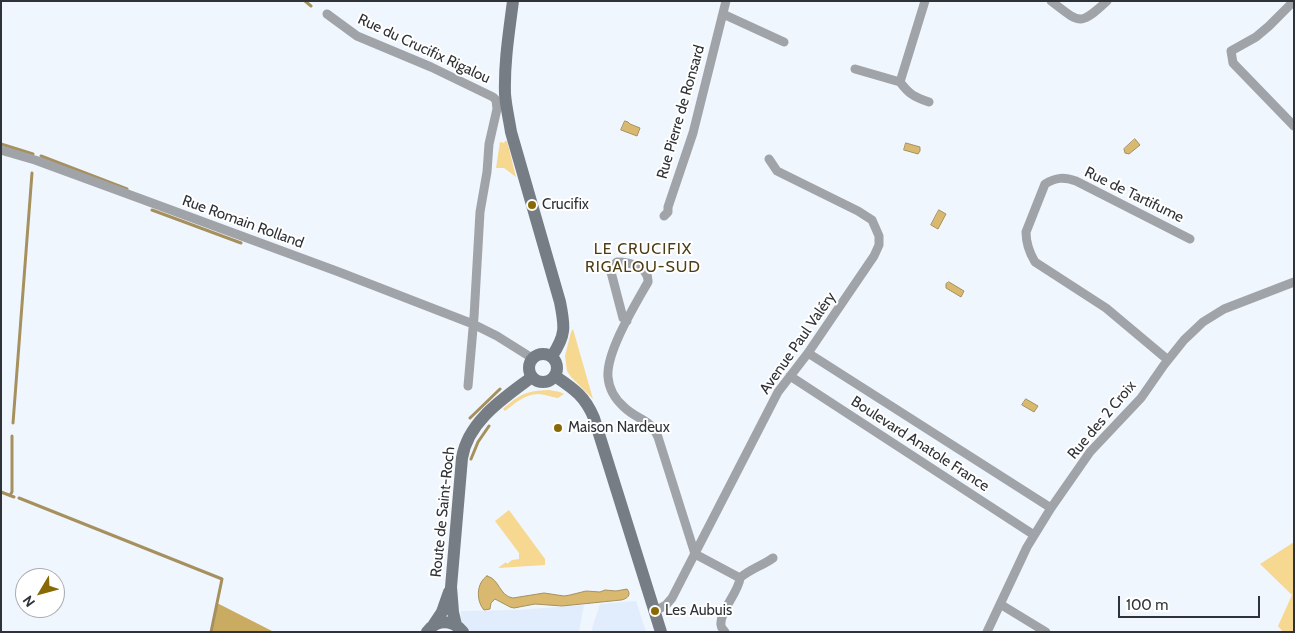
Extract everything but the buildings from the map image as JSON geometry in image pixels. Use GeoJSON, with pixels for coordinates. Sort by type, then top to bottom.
{"type":"FeatureCollection","features":[{"type":"Feature","properties":{"kind":"street"},"geometry":{"type":"LineString","coordinates":[[513,1],[506,70],[506,108],[511,132],[564,319],[562,339],[552,356]]}},
{"type":"Feature","properties":{"kind":"street","name":"Rue Pierre de Ronsard"},"geometry":{"type":"LineString","coordinates":[[664,216],[668,212],[668,207],[693,133],[726,1]]}},
{"type":"Feature","properties":{"kind":"street"},"geometry":{"type":"LineString","coordinates":[[900,82],[924,1]]}},
{"type":"Feature","properties":{"kind":"street"},"geometry":{"type":"LineString","coordinates":[[1051,1],[1076,19],[1085,19],[1107,1]]}},
{"type":"Feature","properties":{"kind":"street"},"geometry":{"type":"LineString","coordinates":[[1294,1],[1256,37],[1231,51],[1233,62],[1294,126]]}},
{"type":"Feature","properties":{"kind":"street","name":"Rue du Crucifix Rigalou"},"geometry":{"type":"LineString","coordinates":[[327,14],[357,36],[431,67],[496,100],[496,116],[489,144],[480,212],[473,324]]}},
{"type":"Feature","properties":{"kind":"street"},"geometry":{"type":"LineString","coordinates":[[723,14],[784,42]]}},
{"type":"Feature","properties":{"kind":"street"},"geometry":{"type":"LineString","coordinates":[[855,68],[900,82],[915,98],[929,102]]}},
{"type":"Feature","properties":{"kind":"street","name":"Rue Romain Rolland"},"geometry":{"type":"LineString","coordinates":[[1,150],[35,160],[153,203],[473,324],[532,358]]}},
{"type":"Feature","properties":{"kind":"street","name":"Avenue Paul Valéry"},"geometry":{"type":"LineString","coordinates":[[655,611],[663,608],[669,602],[778,392],[808,353],[874,256],[879,245],[879,236],[872,220],[858,211],[777,171],[769,158]]}},
{"type":"Feature","properties":{"kind":"street","name":"Rue de Tartifume"},"geometry":{"type":"LineString","coordinates":[[1168,360],[1106,308],[1035,262],[1029,252],[1026,232],[1046,184],[1057,178],[1065,178],[1076,181],[1190,238]]}},
{"type":"Feature","properties":{"kind":"street"},"geometry":{"type":"LineString","coordinates":[[627,321],[624,318],[611,272],[611,267],[617,262],[623,262],[643,269],[649,277],[610,357],[608,378],[612,391],[626,410],[655,428],[695,554],[740,578]]}},
{"type":"Feature","properties":{"kind":"street","name":"Rue des 2 Croix"},"geometry":{"type":"LineString","coordinates":[[987,632],[1027,547],[1051,508],[1090,452],[1140,398],[1184,340],[1203,322],[1224,309],[1294,282]]}},
{"type":"Feature","properties":{"kind":"street"},"geometry":{"type":"LineString","coordinates":[[468,386],[473,324]]}},
{"type":"Feature","properties":{"kind":"street"},"geometry":{"type":"LineString","coordinates":[[544,353],[552,356],[556,363],[555,376],[544,382],[535,380],[528,370],[532,358],[544,353]]}},
{"type":"Feature","properties":{"kind":"street","name":"Boulevard Anatole France"},"geometry":{"type":"LineString","coordinates":[[808,353],[1051,508]]}},
{"type":"Feature","properties":{"kind":"street"},"geometry":{"type":"LineString","coordinates":[[555,376],[575,390],[591,409],[660,632]]}},
{"type":"Feature","properties":{"kind":"street","name":"Boulevard Anatole France"},"geometry":{"type":"LineString","coordinates":[[790,376],[1034,534]]}},
{"type":"Feature","properties":{"kind":"street","name":"Route de Saint-Roch"},"geometry":{"type":"LineString","coordinates":[[459,628],[453,612],[451,587],[462,458],[465,446],[472,432],[492,408],[532,377]]}},
{"type":"Feature","properties":{"kind":"street"},"geometry":{"type":"LineString","coordinates":[[725,632],[721,625],[722,617],[738,586],[740,578],[748,571],[772,558]]}},
{"type":"Feature","properties":{"kind":"street","name":"Route de Saint-Roch"},"geometry":{"type":"LineString","coordinates":[[430,628],[442,612],[451,587]]}},
{"type":"Feature","properties":{"kind":"street"},"geometry":{"type":"LineString","coordinates":[[1000,604],[1046,632]]}},
{"type":"Feature","properties":{"kind":"street"},"geometry":{"type":"LineString","coordinates":[[430,628],[445,622],[459,628]]}},
{"type":"Feature","properties":{"kind":"shaded area"},"geometry":{"type":"Polygon","coordinates":[[[625,121],[640,128],[637,136],[621,130],[625,121]]]}},
{"type":"Feature","properties":{"kind":"shaded area"},"geometry":{"type":"Polygon","coordinates":[[[1135,139],[1140,145],[1129,154],[1125,153],[1124,149],[1135,139]]]}},
{"type":"Feature","properties":{"kind":"shaded area"},"geometry":{"type":"Polygon","coordinates":[[[507,141],[516,177],[504,168],[496,168],[500,142],[504,143],[507,141]]]}},
{"type":"Feature","properties":{"kind":"shaded area"},"geometry":{"type":"Polygon","coordinates":[[[906,143],[920,147],[918,154],[904,150],[906,143]]]}},
{"type":"Feature","properties":{"kind":"shaded area"},"geometry":{"type":"Polygon","coordinates":[[[939,210],[946,214],[938,229],[931,225],[939,210]]]}},
{"type":"Feature","properties":{"kind":"shaded area"},"geometry":{"type":"Polygon","coordinates":[[[949,282],[964,291],[961,297],[946,288],[946,284],[949,282]]]}},
{"type":"Feature","properties":{"kind":"shaded area"},"geometry":{"type":"Polygon","coordinates":[[[573,329],[593,399],[567,371],[565,356],[573,329]]]}},
{"type":"Feature","properties":{"kind":"shaded area"},"geometry":{"type":"Polygon","coordinates":[[[549,390],[564,394],[558,398],[533,394],[520,400],[505,411],[503,409],[524,394],[549,390]]]}},
{"type":"Feature","properties":{"kind":"shaded area"},"geometry":{"type":"Polygon","coordinates":[[[1026,399],[1038,406],[1034,412],[1022,405],[1026,399]]]}},
{"type":"Feature","properties":{"kind":"shaded area"},"geometry":{"type":"Polygon","coordinates":[[[509,510],[545,559],[545,565],[498,568],[506,562],[507,564],[512,560],[519,559],[519,553],[495,521],[509,510]]]}},
{"type":"Feature","properties":{"kind":"shaded area"},"geometry":{"type":"Polygon","coordinates":[[[1294,542],[1294,632],[1283,632],[1278,626],[1292,595],[1260,564],[1294,542]]]}},
{"type":"Feature","properties":{"kind":"shaded area"},"geometry":{"type":"Polygon","coordinates":[[[487,576],[495,580],[508,597],[513,598],[544,593],[564,596],[586,591],[600,592],[627,589],[629,595],[621,600],[562,606],[535,604],[514,608],[495,599],[491,603],[490,609],[484,610],[481,606],[478,592],[483,579],[487,576]]]}},
{"type":"Feature","properties":{"kind":"shaded area"},"geometry":{"type":"Polygon","coordinates":[[[636,601],[646,632],[591,632],[600,604],[636,601]]]}},
{"type":"Feature","properties":{"kind":"shaded area"},"geometry":{"type":"Polygon","coordinates":[[[217,603],[274,632],[211,632],[217,603]]]}},
{"type":"Feature","properties":{"kind":"shaded area"},"geometry":{"type":"Polygon","coordinates":[[[584,605],[579,632],[461,632],[461,611],[517,610],[584,605]]]}},
{"type":"Feature","properties":{"kind":"waterway"},"geometry":{"type":"LineString","coordinates":[[305,1],[311,6]]}},
{"type":"Feature","properties":{"kind":"waterway"},"geometry":{"type":"LineString","coordinates":[[1,144],[33,154]]}},
{"type":"Feature","properties":{"kind":"waterway"},"geometry":{"type":"LineString","coordinates":[[41,156],[127,189]]}},
{"type":"Feature","properties":{"kind":"waterway"},"geometry":{"type":"LineString","coordinates":[[13,423],[32,173]]}},
{"type":"Feature","properties":{"kind":"waterway"},"geometry":{"type":"LineString","coordinates":[[152,210],[241,243]]}},
{"type":"Feature","properties":{"kind":"waterway"},"geometry":{"type":"LineString","coordinates":[[470,418],[500,389]]}},
{"type":"Feature","properties":{"kind":"waterway"},"geometry":{"type":"LineString","coordinates":[[471,459],[478,442],[489,426]]}},
{"type":"Feature","properties":{"kind":"waterway"},"geometry":{"type":"LineString","coordinates":[[10,495],[12,492],[12,436]]}},
{"type":"Feature","properties":{"kind":"waterway"},"geometry":{"type":"LineString","coordinates":[[1,492],[14,497]]}},
{"type":"Feature","properties":{"kind":"waterway"},"geometry":{"type":"LineString","coordinates":[[19,498],[222,579],[211,632]]}},
{"type":"Feature","properties":{"kind":"place","name":"Crucifix"},"geometry":{"type":"Point","coordinates":[532,205]}},
{"type":"Feature","properties":{"kind":"place","name":"Maison Nardeux"},"geometry":{"type":"Point","coordinates":[558,428]}},
{"type":"Feature","properties":{"kind":"place","name":"Les Aubuis"},"geometry":{"type":"Point","coordinates":[655,611]}},
{"type":"Feature","properties":{"kind":"district","name":"LE CRUCIFIX RIGALOU-SUD"},"geometry":{"type":"Point","coordinates":[643,258]}}]}
